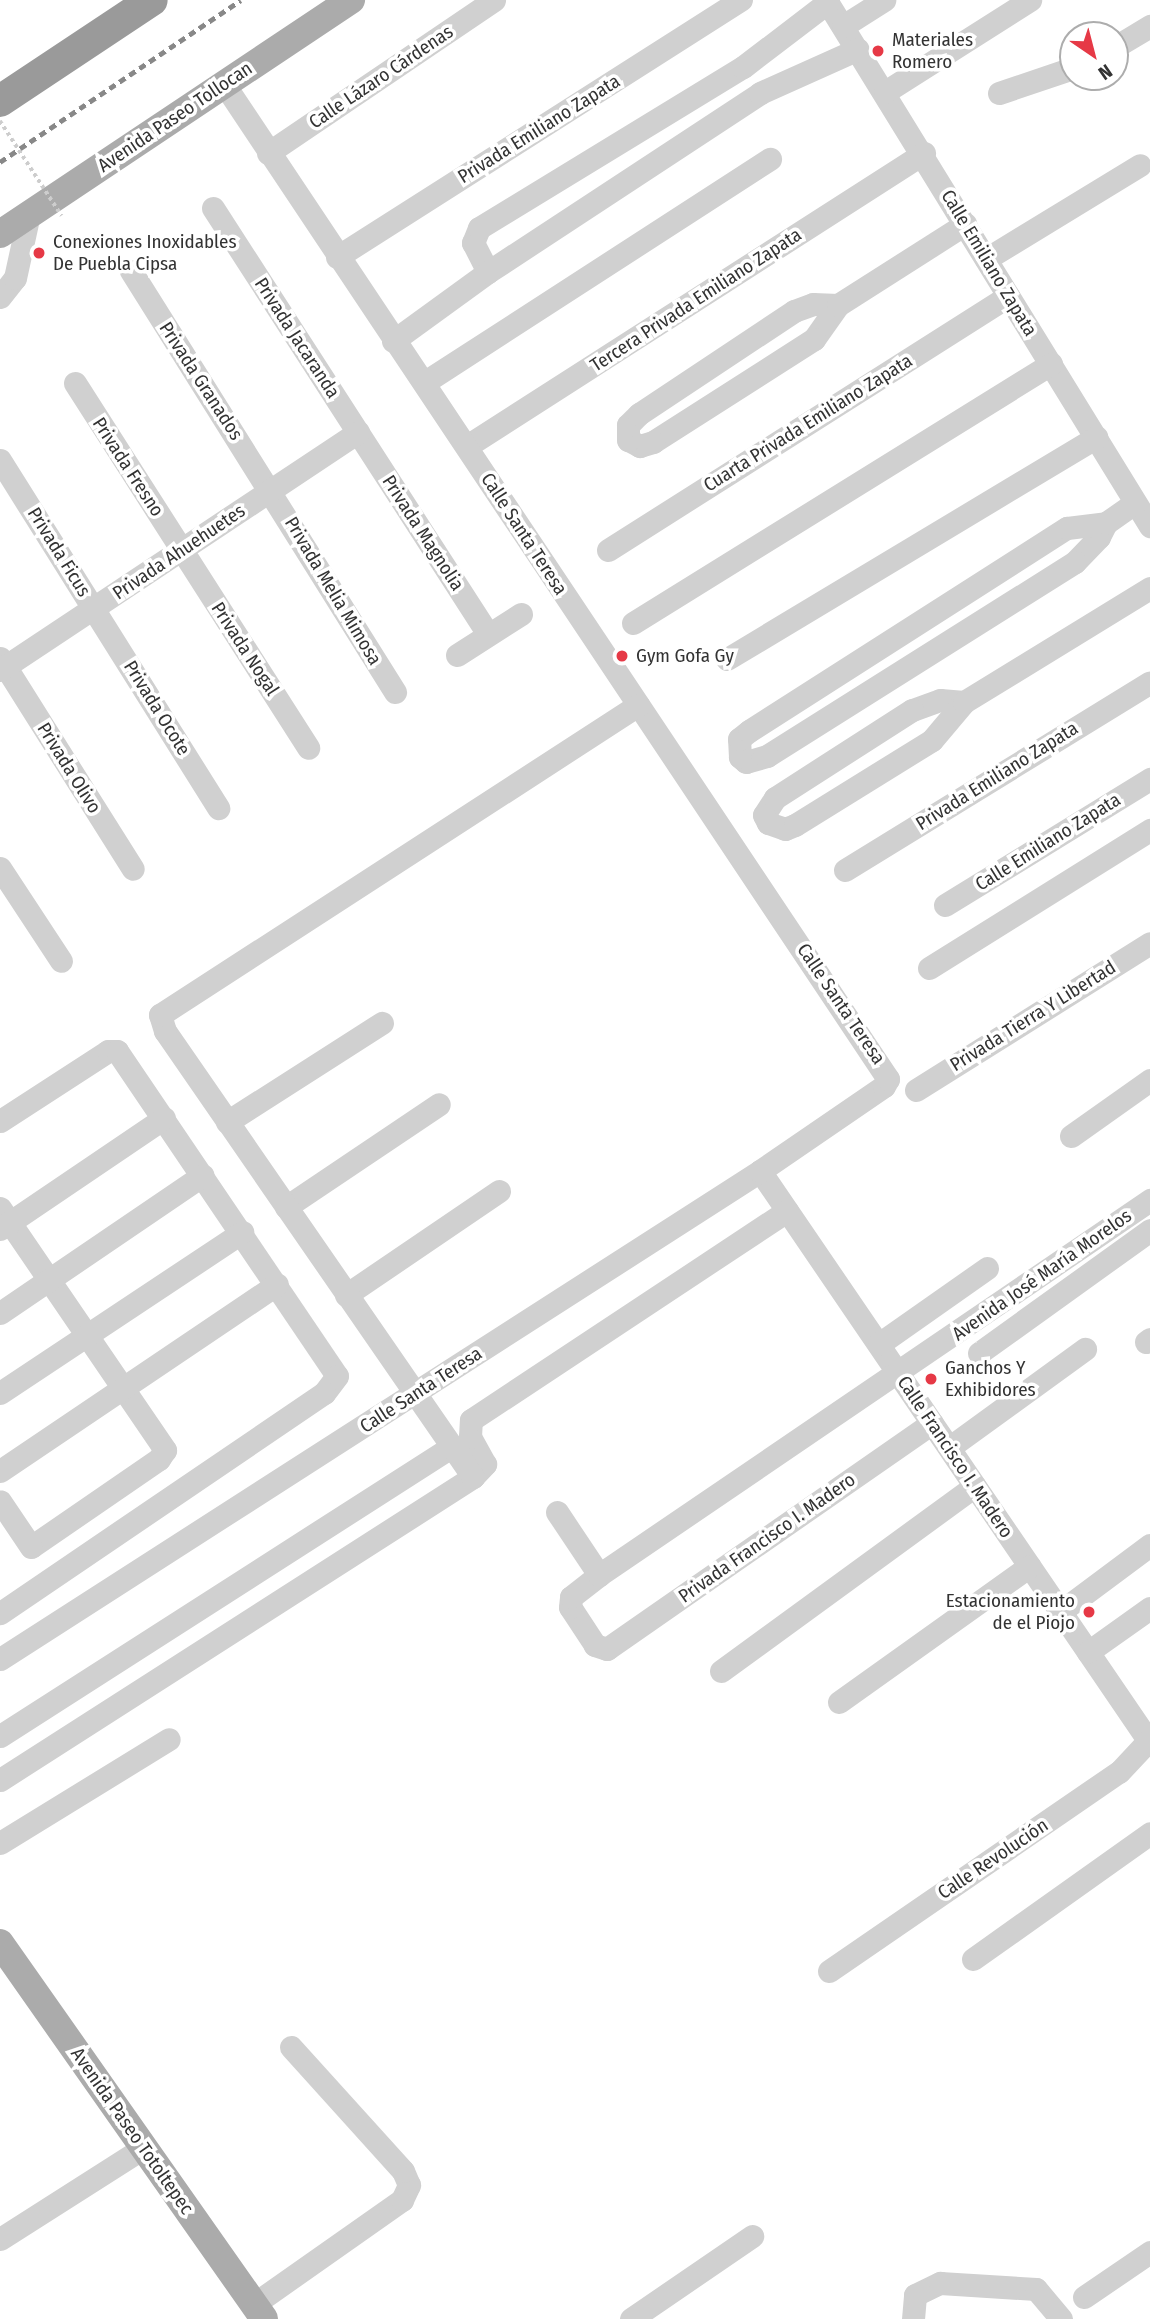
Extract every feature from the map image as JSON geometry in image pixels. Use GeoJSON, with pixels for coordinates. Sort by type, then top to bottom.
{"type":"FeatureCollection","features":[{"type":"Feature","properties":{"kind":"highway"},"geometry":{"type":"LineString","coordinates":[[0,101],[152,0]]}},
{"type":"Feature","properties":{"kind":"main road","name":"Avenida Paseo Tollocan"},"geometry":{"type":"LineString","coordinates":[[0,234],[351,0]]}},
{"type":"Feature","properties":{"kind":"main road","name":"Avenida Paseo Totoltepec"},"geometry":{"type":"LineString","coordinates":[[0,1943],[259,2312]]}},
{"type":"Feature","properties":{"kind":"street","name":"Calle Lázaro Cárdenas"},"geometry":{"type":"LineString","coordinates":[[268,153],[494,0]]}},
{"type":"Feature","properties":{"kind":"street","name":"Privada Emiliano Zapata"},"geometry":{"type":"LineString","coordinates":[[337,257],[741,0]]}},
{"type":"Feature","properties":{"kind":"street"},"geometry":{"type":"LineString","coordinates":[[843,26],[884,0]]}},
{"type":"Feature","properties":{"kind":"street"},"geometry":{"type":"LineString","coordinates":[[885,92],[1030,0]]}},
{"type":"Feature","properties":{"kind":"street"},"geometry":{"type":"LineString","coordinates":[[488,272],[473,243],[479,228],[743,67],[827,1]]}},
{"type":"Feature","properties":{"kind":"street","name":"Calle Emiliano Zapata"},"geometry":{"type":"LineString","coordinates":[[827,1],[924,153],[1150,526]]}},
{"type":"Feature","properties":{"kind":"street"},"geometry":{"type":"LineString","coordinates":[[1129,39],[1150,26]]}},
{"type":"Feature","properties":{"kind":"street"},"geometry":{"type":"LineString","coordinates":[[393,341],[488,272],[760,93],[858,48]]}},
{"type":"Feature","properties":{"kind":"street"},"geometry":{"type":"LineString","coordinates":[[743,67],[760,93]]}},
{"type":"Feature","properties":{"kind":"street"},"geometry":{"type":"LineString","coordinates":[[999,93],[1059,73]]}},
{"type":"Feature","properties":{"kind":"street","name":"Calle Santa Teresa"},"geometry":{"type":"LineString","coordinates":[[0,1659],[760,1171],[884,1086],[887,1071],[638,705],[425,382],[393,341],[224,84]]}},
{"type":"Feature","properties":{"kind":"street","name":"Tercera Privada Emiliano Zapata"},"geometry":{"type":"LineString","coordinates":[[467,446],[924,153]]}},
{"type":"Feature","properties":{"kind":"street"},"geometry":{"type":"LineString","coordinates":[[425,382],[770,159]]}},
{"type":"Feature","properties":{"kind":"street"},"geometry":{"type":"LineString","coordinates":[[986,259],[1140,165]]}},
{"type":"Feature","properties":{"kind":"street","name":"Privada Jacaranda"},"geometry":{"type":"LineString","coordinates":[[213,208],[358,432]]}},
{"type":"Feature","properties":{"kind":"street"},"geometry":{"type":"LineString","coordinates":[[0,297],[15,278],[29,214]]}},
{"type":"Feature","properties":{"kind":"street"},"geometry":{"type":"LineString","coordinates":[[838,305],[813,304],[794,311],[639,414],[628,425],[628,440],[640,446],[653,442],[814,338],[838,305],[965,224]]}},
{"type":"Feature","properties":{"kind":"street","name":"Privada Granados"},"geometry":{"type":"LineString","coordinates":[[131,271],[271,490]]}},
{"type":"Feature","properties":{"kind":"street","name":"Cuarta Privada Emiliano Zapata"},"geometry":{"type":"LineString","coordinates":[[608,550],[1009,296]]}},
{"type":"Feature","properties":{"kind":"street"},"geometry":{"type":"LineString","coordinates":[[634,623],[1051,364]]}},
{"type":"Feature","properties":{"kind":"street","name":"Privada Fresno"},"geometry":{"type":"LineString","coordinates":[[75,383],[181,550]]}},
{"type":"Feature","properties":{"kind":"street","name":"Privada Ahuehuetes"},"geometry":{"type":"LineString","coordinates":[[2,665],[95,609],[358,432]]}},
{"type":"Feature","properties":{"kind":"street","name":"Privada Magnolia"},"geometry":{"type":"LineString","coordinates":[[358,432],[488,634]]}},
{"type":"Feature","properties":{"kind":"street"},"geometry":{"type":"LineString","coordinates":[[727,659],[1097,437]]}},
{"type":"Feature","properties":{"kind":"street","name":"Privada Ficus"},"geometry":{"type":"LineString","coordinates":[[0,460],[95,609]]}},
{"type":"Feature","properties":{"kind":"street","name":"Privada Melia Mimosa"},"geometry":{"type":"LineString","coordinates":[[271,490],[395,692]]}},
{"type":"Feature","properties":{"kind":"street"},"geometry":{"type":"LineString","coordinates":[[1106,523],[1100,537],[1076,562],[767,756],[747,762],[740,757],[739,739],[749,731],[1066,528],[1106,523],[1135,503]]}},
{"type":"Feature","properties":{"kind":"street","name":"Privada Nogal"},"geometry":{"type":"LineString","coordinates":[[181,550],[308,748]]}},
{"type":"Feature","properties":{"kind":"street"},"geometry":{"type":"LineString","coordinates":[[964,702],[940,700],[912,710],[775,798],[764,815],[768,823],[785,829],[795,825],[932,740],[964,702],[1150,588]]}},
{"type":"Feature","properties":{"kind":"street","name":"Privada Ocote"},"geometry":{"type":"LineString","coordinates":[[95,609],[218,808]]}},
{"type":"Feature","properties":{"kind":"street"},"geometry":{"type":"LineString","coordinates":[[457,655],[520,614]]}},
{"type":"Feature","properties":{"kind":"street","name":"Privada Olivo"},"geometry":{"type":"LineString","coordinates":[[2,665],[133,869]]}},
{"type":"Feature","properties":{"kind":"street","name":"Privada Emiliano Zapata"},"geometry":{"type":"LineString","coordinates":[[845,870],[1150,682]]}},
{"type":"Feature","properties":{"kind":"street"},"geometry":{"type":"LineString","coordinates":[[473,1477],[164,1031],[160,1015],[638,705]]}},
{"type":"Feature","properties":{"kind":"street","name":"Calle Emiliano Zapata"},"geometry":{"type":"LineString","coordinates":[[945,905],[1150,779]]}},
{"type":"Feature","properties":{"kind":"street"},"geometry":{"type":"LineString","coordinates":[[929,968],[1150,830]]}},
{"type":"Feature","properties":{"kind":"street"},"geometry":{"type":"LineString","coordinates":[[0,868],[61,961]]}},
{"type":"Feature","properties":{"kind":"street","name":"Privada Tierra Y Libertad"},"geometry":{"type":"LineString","coordinates":[[916,1090],[1150,943]]}},
{"type":"Feature","properties":{"kind":"street"},"geometry":{"type":"LineString","coordinates":[[227,1122],[382,1023]]}},
{"type":"Feature","properties":{"kind":"street"},"geometry":{"type":"LineString","coordinates":[[0,1121],[108,1051],[124,1056],[332,1364],[335,1384],[0,1613]]}},
{"type":"Feature","properties":{"kind":"street"},"geometry":{"type":"LineString","coordinates":[[1071,1136],[1150,1080]]}},
{"type":"Feature","properties":{"kind":"street"},"geometry":{"type":"LineString","coordinates":[[286,1207],[439,1104]]}},
{"type":"Feature","properties":{"kind":"street"},"geometry":{"type":"LineString","coordinates":[[31,1547],[159,1459],[163,1441],[50,1280],[3,1220],[164,1118]]}},
{"type":"Feature","properties":{"kind":"street","name":"Calle Francisco I. Madero"},"geometry":{"type":"LineString","coordinates":[[760,1171],[1149,1741]]}},
{"type":"Feature","properties":{"kind":"street"},"geometry":{"type":"LineString","coordinates":[[0,1313],[203,1175]]}},
{"type":"Feature","properties":{"kind":"street"},"geometry":{"type":"LineString","coordinates":[[346,1295],[499,1191]]}},
{"type":"Feature","properties":{"kind":"street","name":"Avenida José María Morelos"},"geometry":{"type":"LineString","coordinates":[[600,1650],[568,1602],[599,1575],[1150,1200]]}},
{"type":"Feature","properties":{"kind":"street"},"geometry":{"type":"LineString","coordinates":[[0,1780],[473,1477],[485,1464],[470,1437],[471,1420],[787,1211]]}},
{"type":"Feature","properties":{"kind":"street"},"geometry":{"type":"LineString","coordinates":[[979,1353],[1150,1230]]}},
{"type":"Feature","properties":{"kind":"street"},"geometry":{"type":"LineString","coordinates":[[0,1394],[242,1232]]}},
{"type":"Feature","properties":{"kind":"street"},"geometry":{"type":"LineString","coordinates":[[879,1345],[987,1268]]}},
{"type":"Feature","properties":{"kind":"street"},"geometry":{"type":"LineString","coordinates":[[0,1471],[127,1388],[277,1284]]}},
{"type":"Feature","properties":{"kind":"street"},"geometry":{"type":"LineString","coordinates":[[950,1447],[1085,1349]]}},
{"type":"Feature","properties":{"kind":"street","name":"Privada Francisco I. Madero"},"geometry":{"type":"LineString","coordinates":[[600,1650],[932,1423]]}},
{"type":"Feature","properties":{"kind":"street"},"geometry":{"type":"LineString","coordinates":[[0,1736],[452,1447]]}},
{"type":"Feature","properties":{"kind":"street"},"geometry":{"type":"LineString","coordinates":[[721,1671],[975,1486]]}},
{"type":"Feature","properties":{"kind":"street"},"geometry":{"type":"LineString","coordinates":[[0,1501],[52,1578]]}},
{"type":"Feature","properties":{"kind":"street"},"geometry":{"type":"LineString","coordinates":[[557,1512],[599,1575]]}},
{"type":"Feature","properties":{"kind":"street"},"geometry":{"type":"LineString","coordinates":[[1060,1612],[1150,1545]]}},
{"type":"Feature","properties":{"kind":"street"},"geometry":{"type":"LineString","coordinates":[[839,1702],[1030,1566]]}},
{"type":"Feature","properties":{"kind":"street"},"geometry":{"type":"LineString","coordinates":[[1088,1652],[1150,1608]]}},
{"type":"Feature","properties":{"kind":"street"},"geometry":{"type":"LineString","coordinates":[[0,1843],[169,1739]]}},
{"type":"Feature","properties":{"kind":"street","name":"Calle Revolución"},"geometry":{"type":"LineString","coordinates":[[830,1971],[1119,1772],[1149,1741]]}},
{"type":"Feature","properties":{"kind":"street"},"geometry":{"type":"LineString","coordinates":[[973,1959],[1150,1833]]}},
{"type":"Feature","properties":{"kind":"street"},"geometry":{"type":"LineString","coordinates":[[259,2312],[402,2200],[409,2185],[403,2171],[291,2047]]}},
{"type":"Feature","properties":{"kind":"street"},"geometry":{"type":"LineString","coordinates":[[0,2239],[143,2148]]}},
{"type":"Feature","properties":{"kind":"street"},"geometry":{"type":"LineString","coordinates":[[631,2319],[752,2236]]}},
{"type":"Feature","properties":{"kind":"street"},"geometry":{"type":"LineString","coordinates":[[1084,2297],[1150,2252]]}},
{"type":"Feature","properties":{"kind":"street"},"geometry":{"type":"LineString","coordinates":[[914,2319],[915,2295],[940,2283],[1037,2289],[1061,2319]]}},
{"type":"Feature","properties":{"kind":"path"},"geometry":{"type":"LineString","coordinates":[[0,121],[62,216]]}},
{"type":"Feature","properties":{"kind":"railway"},"geometry":{"type":"LineString","coordinates":[[0,162],[241,0]]}},
{"type":"Feature","properties":{"kind":"place","name":"Materiales Romero"},"geometry":{"type":"Point","coordinates":[878,51]}},
{"type":"Feature","properties":{"kind":"place","name":"Conexiones Inoxidables De Puebla Cipsa"},"geometry":{"type":"Point","coordinates":[39,253]}},
{"type":"Feature","properties":{"kind":"place","name":"Gym Gofa Gy"},"geometry":{"type":"Point","coordinates":[622,656]}},
{"type":"Feature","properties":{"kind":"place","name":"Ganchos Y Exhibidores"},"geometry":{"type":"Point","coordinates":[931,1379]}},
{"type":"Feature","properties":{"kind":"place","name":"Estacionamiento de el Piojo"},"geometry":{"type":"Point","coordinates":[1089,1612]}}]}
